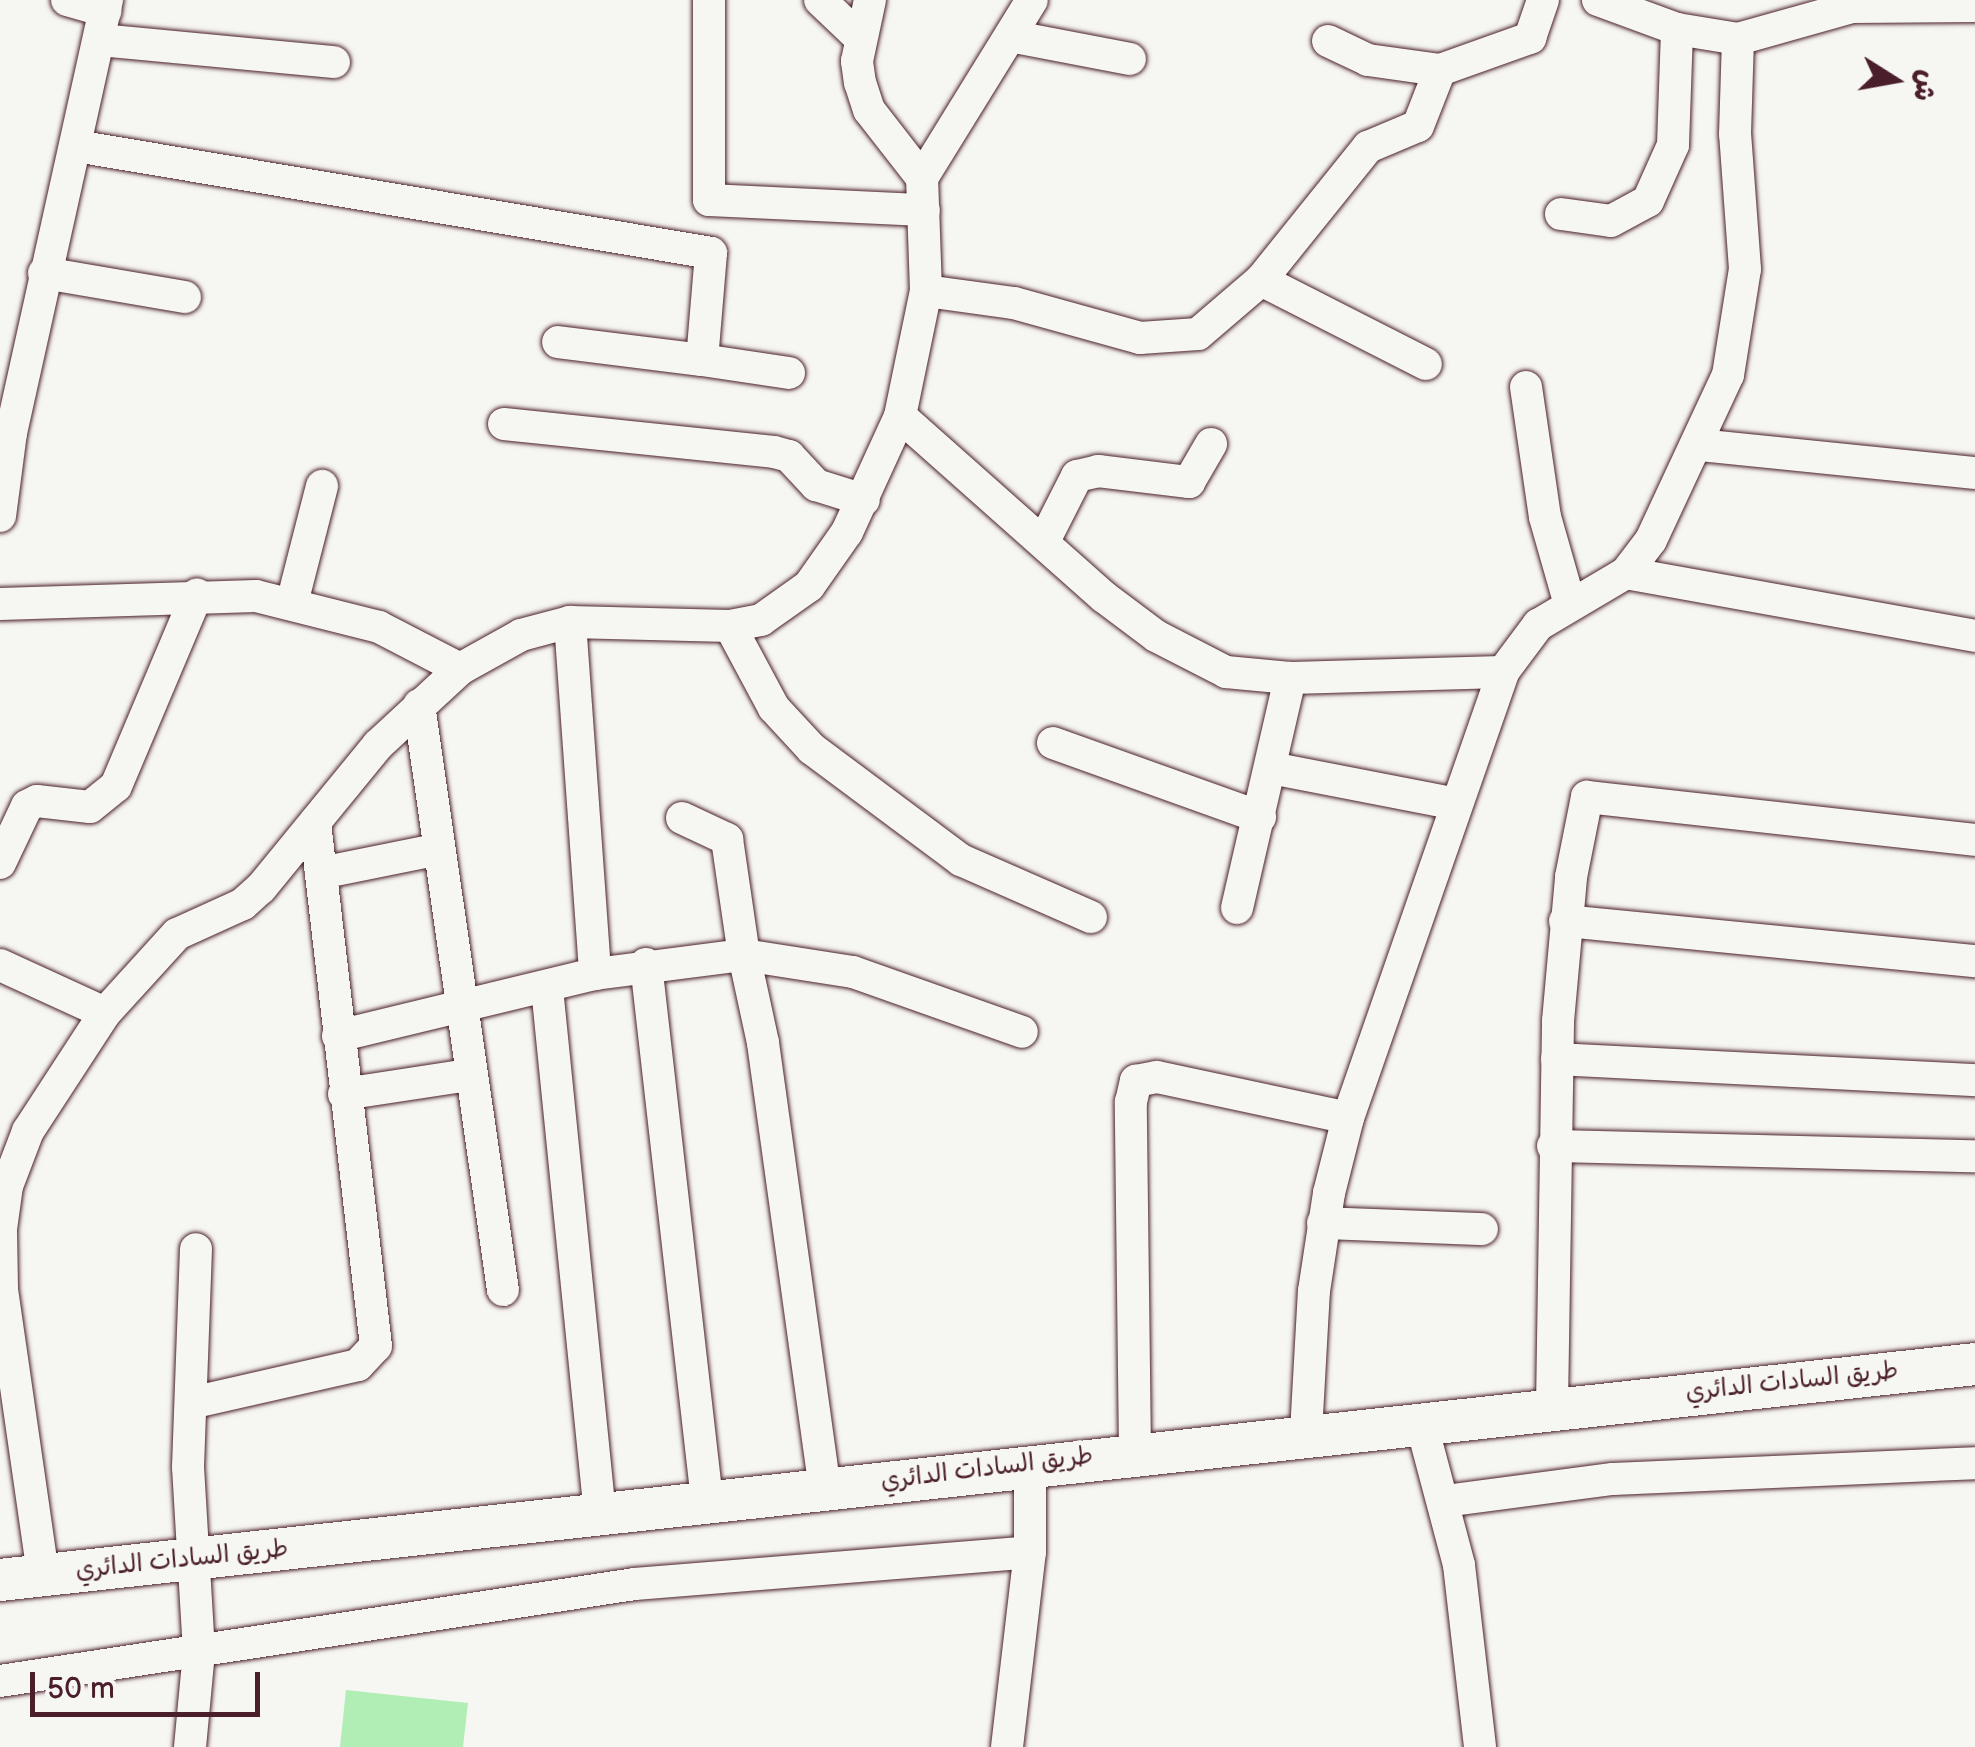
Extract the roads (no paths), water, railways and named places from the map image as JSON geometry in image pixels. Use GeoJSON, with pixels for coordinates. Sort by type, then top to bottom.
{"type":"FeatureCollection","features":[{"type":"Feature","properties":{"kind":"main road","name":"طريق السادات الدائري"},"geometry":{"type":"LineString","coordinates":[[0,1580],[1552,1406],[1975,1364]]}},
{"type":"Feature","properties":{"kind":"street"},"geometry":{"type":"LineString","coordinates":[[67,0],[104,17],[334,62]]}},
{"type":"Feature","properties":{"kind":"street"},"geometry":{"type":"LineString","coordinates":[[702,360],[712,253],[709,0]]}},
{"type":"Feature","properties":{"kind":"street"},"geometry":{"type":"LineString","coordinates":[[820,0],[860,38]]}},
{"type":"Feature","properties":{"kind":"street"},"geometry":{"type":"LineString","coordinates":[[43,1574],[2,1288],[14,1128],[104,1013],[178,934],[244,904],[419,705],[460,668],[522,636],[570,622],[730,626],[788,607],[825,566],[864,500],[900,416],[926,291],[923,194],[869,110],[856,61],[870,0]]}},
{"type":"Feature","properties":{"kind":"street"},"geometry":{"type":"LineString","coordinates":[[923,194],[1015,37],[1032,0]]}},
{"type":"Feature","properties":{"kind":"street"},"geometry":{"type":"LineString","coordinates":[[1328,41],[1368,60],[1440,70],[1530,38],[1544,0]]}},
{"type":"Feature","properties":{"kind":"street"},"geometry":{"type":"LineString","coordinates":[[1598,0],[1677,28],[1738,39],[1852,7],[1967,4]]}},
{"type":"Feature","properties":{"kind":"street"},"geometry":{"type":"LineString","coordinates":[[0,516],[44,273],[104,17]]}},
{"type":"Feature","properties":{"kind":"street"},"geometry":{"type":"LineString","coordinates":[[1561,214],[1611,221],[1648,201],[1672,145],[1677,28]]}},
{"type":"Feature","properties":{"kind":"street"},"geometry":{"type":"LineString","coordinates":[[1015,37],[1130,60]]}},
{"type":"Feature","properties":{"kind":"street"},"geometry":{"type":"LineString","coordinates":[[1306,1433],[1323,1224],[1348,1118],[1503,672],[1524,638],[1569,601],[1626,573],[1651,540],[1699,445],[1728,375],[1742,312],[1738,39]]}},
{"type":"Feature","properties":{"kind":"street"},"geometry":{"type":"LineString","coordinates":[[926,291],[1014,304],[1140,338],[1174,339],[1212,326],[1261,280],[1368,146],[1418,126],[1440,70]]}},
{"type":"Feature","properties":{"kind":"street"},"geometry":{"type":"LineString","coordinates":[[76,146],[712,253]]}},
{"type":"Feature","properties":{"kind":"street"},"geometry":{"type":"LineString","coordinates":[[709,200],[923,194]]}},
{"type":"Feature","properties":{"kind":"street"},"geometry":{"type":"LineString","coordinates":[[44,273],[185,297]]}},
{"type":"Feature","properties":{"kind":"street"},"geometry":{"type":"LineString","coordinates":[[1261,280],[1426,364]]}},
{"type":"Feature","properties":{"kind":"street"},"geometry":{"type":"LineString","coordinates":[[558,342],[789,372]]}},
{"type":"Feature","properties":{"kind":"street"},"geometry":{"type":"LineString","coordinates":[[1526,387],[1538,480],[1569,601]]}},
{"type":"Feature","properties":{"kind":"street"},"geometry":{"type":"LineString","coordinates":[[900,416],[1104,596],[1185,654],[1226,672],[1290,678],[1503,672]]}},
{"type":"Feature","properties":{"kind":"street"},"geometry":{"type":"LineString","coordinates":[[504,424],[774,452],[788,456],[816,485],[864,500]]}},
{"type":"Feature","properties":{"kind":"street"},"geometry":{"type":"LineString","coordinates":[[1044,541],[1078,476],[1098,471],[1190,482],[1211,444]]}},
{"type":"Feature","properties":{"kind":"street"},"geometry":{"type":"LineString","coordinates":[[1699,445],[1975,473]]}},
{"type":"Feature","properties":{"kind":"street"},"geometry":{"type":"LineString","coordinates":[[292,603],[322,486]]}},
{"type":"Feature","properties":{"kind":"street"},"geometry":{"type":"LineString","coordinates":[[1626,573],[1975,636]]}},
{"type":"Feature","properties":{"kind":"street"},"geometry":{"type":"LineString","coordinates":[[0,863],[27,806],[37,801],[90,806],[116,786],[197,594]]}},
{"type":"Feature","properties":{"kind":"street"},"geometry":{"type":"LineString","coordinates":[[0,604],[197,594],[292,603],[379,627],[460,668]]}},
{"type":"Feature","properties":{"kind":"street"},"geometry":{"type":"LineString","coordinates":[[570,622],[595,974]]}},
{"type":"Feature","properties":{"kind":"street"},"geometry":{"type":"LineString","coordinates":[[730,626],[766,696],[812,749],[961,860],[1092,916]]}},
{"type":"Feature","properties":{"kind":"street"},"geometry":{"type":"LineString","coordinates":[[1237,908],[1290,678]]}},
{"type":"Feature","properties":{"kind":"street"},"geometry":{"type":"LineString","coordinates":[[419,705],[435,850],[503,1290]]}},
{"type":"Feature","properties":{"kind":"street"},"geometry":{"type":"LineString","coordinates":[[1052,743],[1260,817]]}},
{"type":"Feature","properties":{"kind":"street"},"geometry":{"type":"LineString","coordinates":[[1271,768],[1457,804]]}},
{"type":"Feature","properties":{"kind":"street"},"geometry":{"type":"LineString","coordinates":[[1552,1406],[1556,1059],[1565,921],[1583,804],[1593,795],[1975,840]]}},
{"type":"Feature","properties":{"kind":"street"},"geometry":{"type":"LineString","coordinates":[[682,818],[727,839],[744,955],[763,1043],[824,1488]]}},
{"type":"Feature","properties":{"kind":"street"},"geometry":{"type":"LineString","coordinates":[[191,1402],[358,1366],[374,1354],[315,822]]}},
{"type":"Feature","properties":{"kind":"street"},"geometry":{"type":"LineString","coordinates":[[320,873],[435,850]]}},
{"type":"Feature","properties":{"kind":"street"},"geometry":{"type":"LineString","coordinates":[[1565,921],[1975,960]]}},
{"type":"Feature","properties":{"kind":"street"},"geometry":{"type":"LineString","coordinates":[[338,1036],[459,1011],[595,974],[646,964],[744,955],[853,972],[1022,1032]]}},
{"type":"Feature","properties":{"kind":"street"},"geometry":{"type":"LineString","coordinates":[[646,964],[707,1500]]}},
{"type":"Feature","properties":{"kind":"street"},"geometry":{"type":"LineString","coordinates":[[0,965],[104,1013]]}},
{"type":"Feature","properties":{"kind":"street"},"geometry":{"type":"LineString","coordinates":[[547,988],[600,1514]]}},
{"type":"Feature","properties":{"kind":"street"},"geometry":{"type":"LineString","coordinates":[[1556,1059],[1975,1080]]}},
{"type":"Feature","properties":{"kind":"street"},"geometry":{"type":"LineString","coordinates":[[344,1094],[468,1074]]}},
{"type":"Feature","properties":{"kind":"street"},"geometry":{"type":"LineString","coordinates":[[1135,1452],[1131,1102],[1136,1081],[1157,1077],[1348,1118]]}},
{"type":"Feature","properties":{"kind":"street"},"geometry":{"type":"LineString","coordinates":[[1553,1146],[1975,1156]]}},
{"type":"Feature","properties":{"kind":"street"},"geometry":{"type":"LineString","coordinates":[[1323,1224],[1482,1230]]}},
{"type":"Feature","properties":{"kind":"street"},"geometry":{"type":"LineString","coordinates":[[190,1747],[199,1652],[190,1559],[196,1249]]}},
{"type":"Feature","properties":{"kind":"street"},"geometry":{"type":"LineString","coordinates":[[1421,1422],[1445,1501],[1466,1613],[1480,1747]]}},
{"type":"Feature","properties":{"kind":"street"},"geometry":{"type":"LineString","coordinates":[[1445,1501],[1613,1480],[1975,1463]]}},
{"type":"Feature","properties":{"kind":"street"},"geometry":{"type":"LineString","coordinates":[[1006,1747],[1030,1552],[1030,1464]]}},
{"type":"Feature","properties":{"kind":"street"},"geometry":{"type":"LineString","coordinates":[[0,1681],[635,1584],[1030,1552]]}}]}
